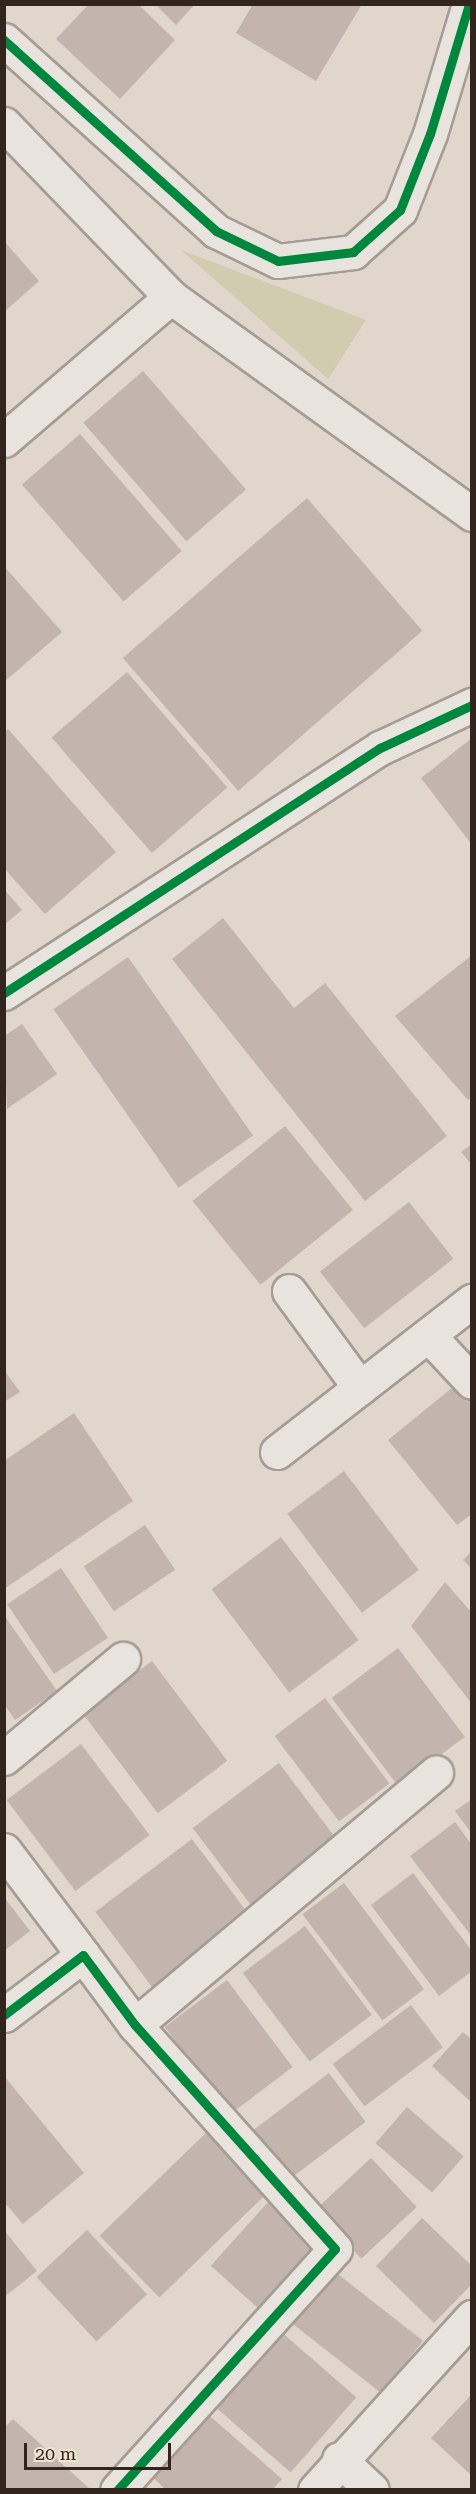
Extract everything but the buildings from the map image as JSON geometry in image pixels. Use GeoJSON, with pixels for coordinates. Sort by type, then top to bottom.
{"type":"FeatureCollection","features":[{"type":"Feature","properties":{"kind":"street"},"geometry":{"type":"LineString","coordinates":[[4,40],[216,231],[278,261],[352,252],[400,210],[430,134],[469,4]]}},
{"type":"Feature","properties":{"kind":"street"},"geometry":{"type":"LineString","coordinates":[[4,124],[171,297],[471,514]]}},
{"type":"Feature","properties":{"kind":"street"},"geometry":{"type":"LineString","coordinates":[[4,440],[171,297]]}},
{"type":"Feature","properties":{"kind":"street"},"geometry":{"type":"LineString","coordinates":[[4,993],[380,748],[471,705]]}},
{"type":"Feature","properties":{"kind":"street"},"geometry":{"type":"LineString","coordinates":[[289,1291],[360,1388]]}},
{"type":"Feature","properties":{"kind":"street"},"geometry":{"type":"LineString","coordinates":[[277,1452],[471,1301]]}},
{"type":"Feature","properties":{"kind":"street"},"geometry":{"type":"LineString","coordinates":[[428,1335],[471,1382]]}},
{"type":"Feature","properties":{"kind":"street"},"geometry":{"type":"LineString","coordinates":[[4,1758],[123,1659]]}},
{"type":"Feature","properties":{"kind":"street"},"geometry":{"type":"LineString","coordinates":[[135,2025],[436,1773]]}},
{"type":"Feature","properties":{"kind":"street"},"geometry":{"type":"LineString","coordinates":[[4,1850],[135,2025],[335,2249],[117,2490]]}},
{"type":"Feature","properties":{"kind":"street"},"geometry":{"type":"LineString","coordinates":[[4,2015],[83,1955]]}},
{"type":"Feature","properties":{"kind":"street"},"geometry":{"type":"LineString","coordinates":[[315,2490],[339,2459],[471,2317]]}},
{"type":"Feature","properties":{"kind":"street"},"geometry":{"type":"LineString","coordinates":[[339,2459],[372,2490]]}},
{"type":"Feature","properties":{"kind":"shaded area"},"geometry":{"type":"Polygon","coordinates":[[[181,250],[366,320],[328,379],[181,250]]]}},
{"type":"Feature","properties":{"kind":"cycle path"},"geometry":{"type":"LineString","coordinates":[[4,40],[216,231],[278,261],[353,252],[400,210],[430,134],[469,4]]}},
{"type":"Feature","properties":{"kind":"cycle path"},"geometry":{"type":"LineString","coordinates":[[4,993],[380,748],[472,705]]}},
{"type":"Feature","properties":{"kind":"cycle path"},"geometry":{"type":"LineString","coordinates":[[4,2015],[83,1955],[135,2025],[335,2249],[117,2490]]}}]}
